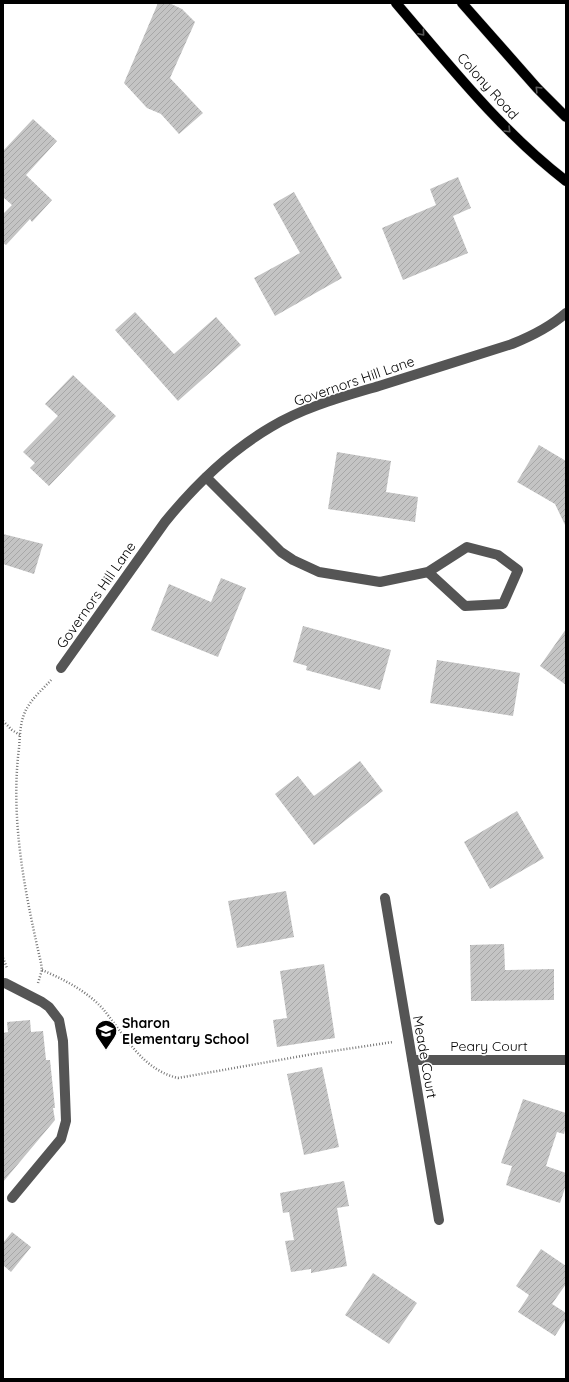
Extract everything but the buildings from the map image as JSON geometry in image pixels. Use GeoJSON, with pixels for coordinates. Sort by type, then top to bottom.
{"type":"FeatureCollection","features":[{"type":"Feature","properties":{"kind":"main road","name":"Colony Road"},"geometry":{"type":"LineString","coordinates":[[396,3],[501,122],[532,154],[566,181]]}},
{"type":"Feature","properties":{"kind":"main road"},"geometry":{"type":"LineString","coordinates":[[462,3],[537,88],[566,117]]}},
{"type":"Feature","properties":{"kind":"street","name":"Governors Hill Lane"},"geometry":{"type":"LineString","coordinates":[[61,668],[165,522],[206,477],[232,454],[271,427],[301,412],[351,394],[512,344],[531,336],[557,321],[566,312]]}},
{"type":"Feature","properties":{"kind":"street"},"geometry":{"type":"LineString","coordinates":[[206,477],[281,552],[293,560],[319,572],[380,582],[428,572],[467,547],[498,555],[518,570],[503,604],[465,606],[428,572]]}},
{"type":"Feature","properties":{"kind":"street","name":"Meade Court"},"geometry":{"type":"LineString","coordinates":[[385,898],[439,1220]]}},
{"type":"Feature","properties":{"kind":"street"},"geometry":{"type":"LineString","coordinates":[[5,983],[49,1007],[59,1020],[63,1042],[66,1121],[61,1139],[12,1198]]}},
{"type":"Feature","properties":{"kind":"street","name":"Peary Court"},"geometry":{"type":"LineString","coordinates":[[412,1060],[566,1060]]}},
{"type":"Feature","properties":{"kind":"path"},"geometry":{"type":"LineString","coordinates":[[33,997],[42,970],[22,867],[16,801],[17,761],[20,735],[26,709],[61,668]]}},
{"type":"Feature","properties":{"kind":"path"},"geometry":{"type":"LineString","coordinates":[[3,721],[12,730],[20,735]]}},
{"type":"Feature","properties":{"kind":"path"},"geometry":{"type":"LineString","coordinates":[[42,970],[64,980],[92,999],[142,1057],[161,1072],[178,1078],[313,1054],[408,1040]]}},
{"type":"Feature","properties":{"kind":"place","name":"Sharon Elementary School"},"geometry":{"type":"Point","coordinates":[106,1050]}}]}
